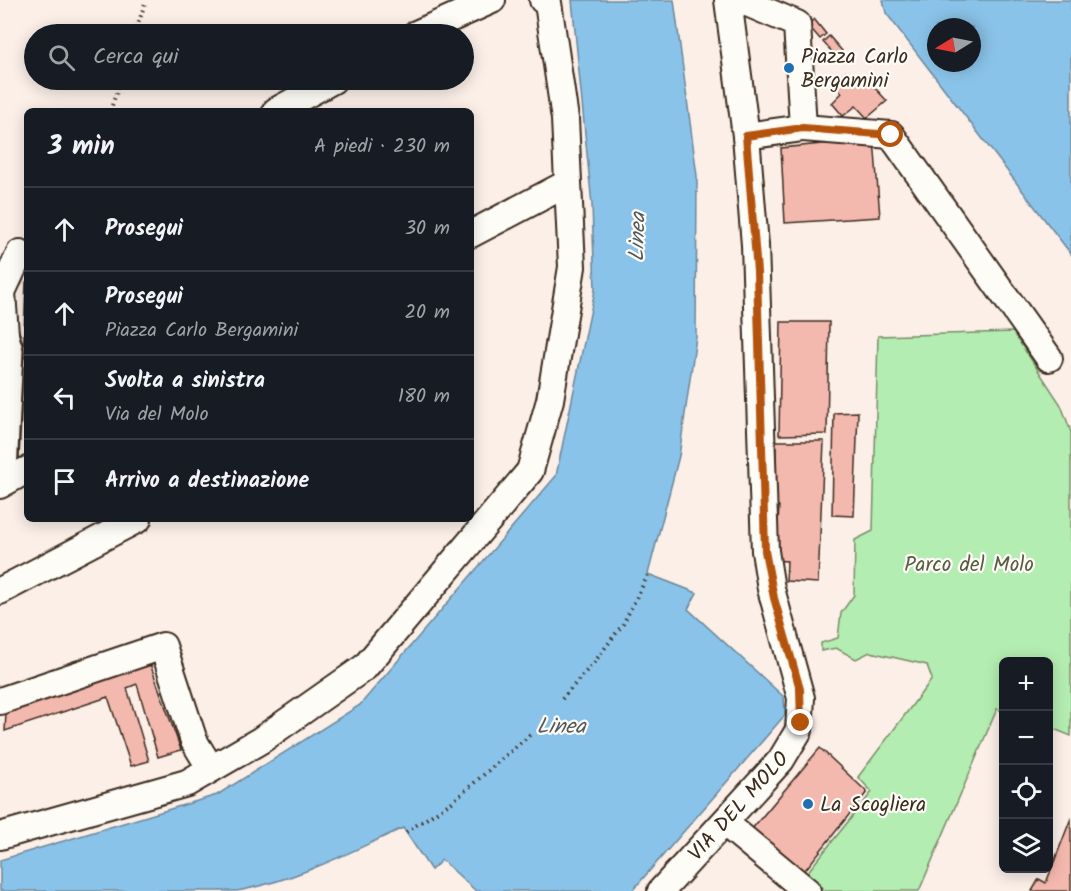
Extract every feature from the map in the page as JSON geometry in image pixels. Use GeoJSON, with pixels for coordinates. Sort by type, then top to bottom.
{"type":"FeatureCollection","features":[{"type":"Feature","properties":{"kind":"street"},"geometry":{"type":"LineString","coordinates":[[438,24],[492,0]]}},
{"type":"Feature","properties":{"kind":"street","name":"VIA DEL MOLO"},"geometry":{"type":"LineString","coordinates":[[661,891],[725,823],[791,746],[799,730],[802,708],[797,678],[771,589],[765,551],[758,290],[746,136],[728,0]]}},
{"type":"Feature","properties":{"kind":"street"},"geometry":{"type":"LineString","coordinates":[[740,0],[796,24],[803,128]]}},
{"type":"Feature","properties":{"kind":"street"},"geometry":{"type":"LineString","coordinates":[[0,836],[187,783],[261,740],[365,667],[530,471],[550,400],[572,267],[565,119],[545,2]]}},
{"type":"Feature","properties":{"kind":"street"},"geometry":{"type":"LineString","coordinates":[[282,108],[315,90]]}},
{"type":"Feature","properties":{"kind":"street"},"geometry":{"type":"LineString","coordinates":[[746,136],[803,128],[891,135],[1048,358]]}},
{"type":"Feature","properties":{"kind":"street"},"geometry":{"type":"LineString","coordinates":[[474,232],[568,183]]}},
{"type":"Feature","properties":{"kind":"street"},"geometry":{"type":"LineString","coordinates":[[0,472],[2,292],[16,249]]}},
{"type":"Feature","properties":{"kind":"street"},"geometry":{"type":"LineString","coordinates":[[0,485],[24,472]]}},
{"type":"Feature","properties":{"kind":"street"},"geometry":{"type":"LineString","coordinates":[[0,591],[132,522]]}},
{"type":"Feature","properties":{"kind":"street"},"geometry":{"type":"LineString","coordinates":[[0,701],[163,646],[194,741],[211,769]]}},
{"type":"Feature","properties":{"kind":"street"},"geometry":{"type":"LineString","coordinates":[[725,823],[807,891]]}},
{"type":"Feature","properties":{"kind":"path"},"geometry":{"type":"LineString","coordinates":[[138,24],[146,0]]}},
{"type":"Feature","properties":{"kind":"path"},"geometry":{"type":"LineString","coordinates":[[111,108],[117,90]]}},
{"type":"Feature","properties":{"kind":"path"},"geometry":{"type":"LineString","coordinates":[[562,699],[623,624],[648,574]]}},
{"type":"Feature","properties":{"kind":"path"},"geometry":{"type":"LineString","coordinates":[[406,832],[452,802],[532,733]]}},
{"type":"Feature","properties":{"kind":"green space","name":"Parco del Molo"},"geometry":{"type":"Polygon","coordinates":[[[1013,332],[1061,405],[1071,432],[1071,736],[1053,729],[1053,657],[999,657],[999,710],[997,709],[919,891],[826,891],[806,874],[872,792],[858,777],[932,679],[927,665],[870,652],[856,659],[836,648],[821,651],[821,643],[838,638],[841,613],[854,595],[855,540],[873,531],[878,336],[1013,332]]]}},
{"type":"Feature","properties":{"kind":"water","name":"Linea"},"geometry":{"type":"Polygon","coordinates":[[[572,0],[674,0],[697,176],[696,337],[679,456],[648,574],[697,593],[688,609],[784,697],[785,715],[632,891],[476,891],[442,860],[431,870],[403,828],[301,873],[237,891],[0,891],[0,860],[217,795],[360,705],[556,476],[595,290],[592,205],[572,0]]]}},
{"type":"Feature","properties":{"kind":"water"},"geometry":{"type":"Polygon","coordinates":[[[883,0],[1071,0],[1071,254],[931,72],[981,72],[981,18],[927,18],[927,66],[886,13],[883,0]]]}},
{"type":"Feature","properties":{"kind":"building"},"geometry":{"type":"Polygon","coordinates":[[[814,19],[826,34],[820,39],[808,25],[814,19]]]}},
{"type":"Feature","properties":{"kind":"building"},"geometry":{"type":"Polygon","coordinates":[[[829,36],[842,51],[836,56],[823,42],[829,36]]]}},
{"type":"Feature","properties":{"kind":"building"},"geometry":{"type":"Polygon","coordinates":[[[845,72],[854,83],[864,76],[887,101],[867,118],[856,106],[843,116],[832,103],[842,93],[833,82],[845,72]]]}},
{"type":"Feature","properties":{"kind":"building"},"geometry":{"type":"Polygon","coordinates":[[[874,139],[880,217],[785,223],[781,148],[874,139]]]}},
{"type":"Feature","properties":{"kind":"building"},"geometry":{"type":"Polygon","coordinates":[[[781,322],[829,322],[827,434],[779,435],[781,322]]]}},
{"type":"Feature","properties":{"kind":"building"},"geometry":{"type":"Polygon","coordinates":[[[858,412],[854,516],[832,515],[834,413],[858,412]]]}},
{"type":"Feature","properties":{"kind":"building"},"geometry":{"type":"Polygon","coordinates":[[[776,441],[824,441],[818,583],[786,581],[787,561],[770,560],[777,540],[779,506],[771,504],[775,485],[776,441]]]}},
{"type":"Feature","properties":{"kind":"building"},"geometry":{"type":"Polygon","coordinates":[[[149,661],[181,750],[158,757],[137,684],[127,688],[149,761],[131,766],[108,697],[5,731],[6,713],[149,661]]]}},
{"type":"Feature","properties":{"kind":"building"},"geometry":{"type":"Polygon","coordinates":[[[820,748],[867,792],[802,874],[751,830],[820,748]]]}},
{"type":"Feature","properties":{"kind":"building"},"geometry":{"type":"Polygon","coordinates":[[[1071,818],[1071,891],[1032,891],[1039,879],[1046,883],[1050,873],[1053,873],[1053,865],[1071,818]]]}},
{"type":"Feature","properties":{"kind":"place","name":"Piazza Carlo Bergamini"},"geometry":{"type":"Point","coordinates":[789,68]}},
{"type":"Feature","properties":{"kind":"place","name":"La Scogliera"},"geometry":{"type":"Point","coordinates":[808,804]}},
{"type":"Feature","properties":{"kind":"route"},"geometry":{"type":"LineString","coordinates":[[801,723],[800,689],[771,589],[765,551],[757,272],[746,136],[803,128],[891,135]]}}]}
